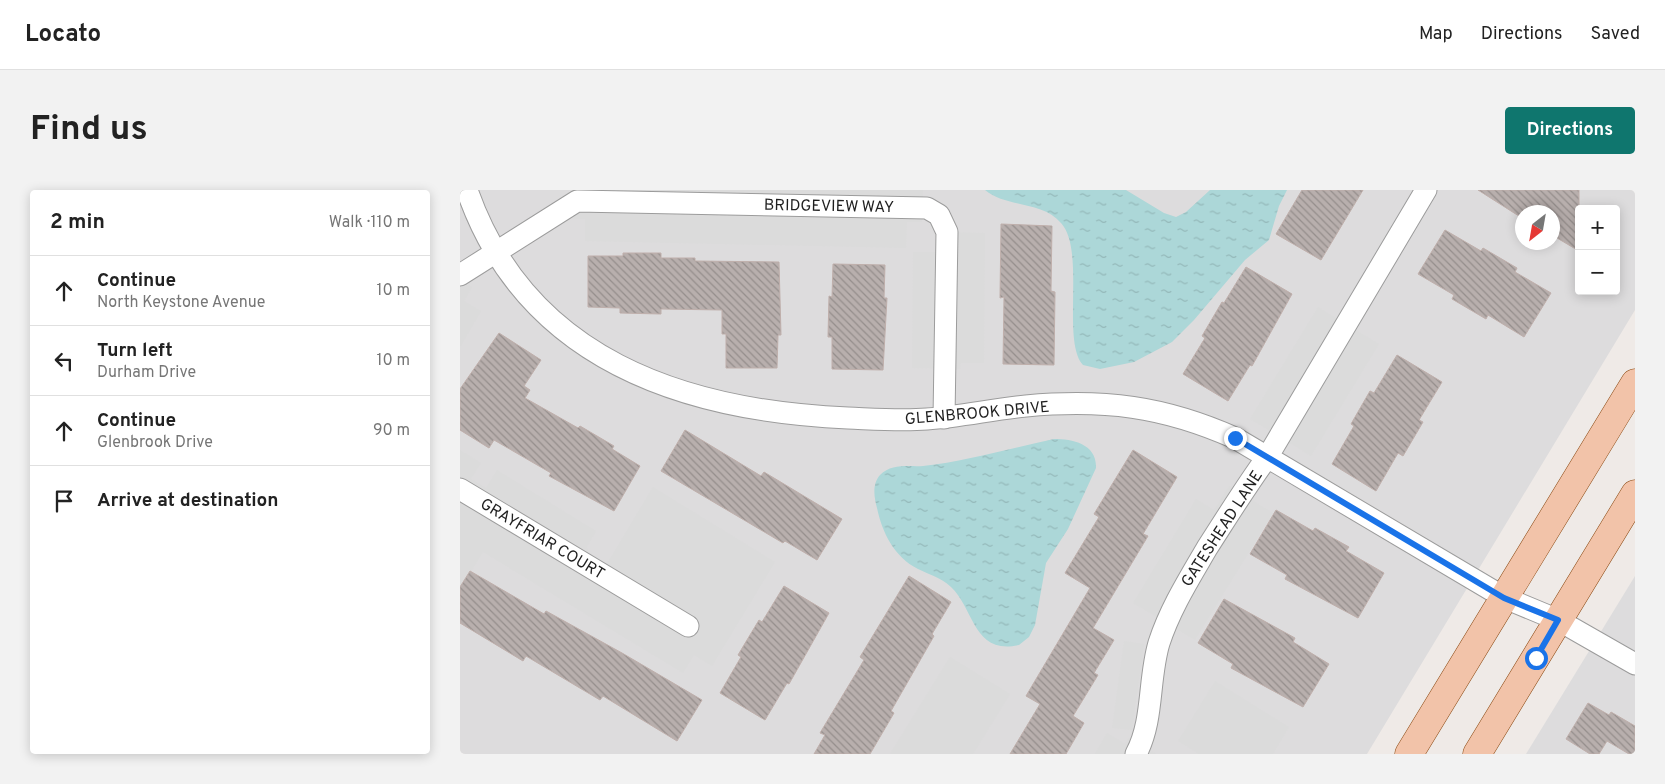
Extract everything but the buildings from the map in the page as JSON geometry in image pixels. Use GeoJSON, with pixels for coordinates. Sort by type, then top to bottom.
{"type":"FeatureCollection","features":[{"type":"Feature","properties":{"kind":"main road"},"geometry":{"type":"LineString","coordinates":[[1409,754],[1517,603],[1635,383]]}},
{"type":"Feature","properties":{"kind":"main road"},"geometry":{"type":"LineString","coordinates":[[1476,754],[1635,494]]}},
{"type":"Feature","properties":{"kind":"street","name":"GLENBROOK DRIVE"},"geometry":{"type":"LineString","coordinates":[[467,190],[472,205],[496,252],[539,308],[575,339],[617,365],[664,385],[735,406],[808,416],[895,419],[944,418],[1026,406],[1079,403],[1135,406],[1187,418],[1211,427],[1268,456],[1517,603],[1558,620],[1635,664]]}},
{"type":"Feature","properties":{"kind":"street","name":"GATESHEAD LANE"},"geometry":{"type":"LineString","coordinates":[[1136,754],[1145,730],[1153,669],[1166,623],[1188,581],[1244,489],[1268,456],[1426,190]]}},
{"type":"Feature","properties":{"kind":"street","name":"BRIDGEVIEW WAY"},"geometry":{"type":"LineString","coordinates":[[460,275],[577,201],[927,208],[939,215],[947,232],[944,418]]}},
{"type":"Feature","properties":{"kind":"street","name":"GRAYFRIAR COURT"},"geometry":{"type":"LineString","coordinates":[[460,489],[688,626]]}},
{"type":"Feature","properties":{"kind":"shaded area"},"geometry":{"type":"Polygon","coordinates":[[[460,190],[1635,190],[1635,310],[1367,754],[460,754],[460,190]]]}},
{"type":"Feature","properties":{"kind":"shaded area"},"geometry":{"type":"Polygon","coordinates":[[[574,190],[923,190],[922,222],[907,222],[906,248],[585,241],[585,219],[573,219],[574,190]]]}},
{"type":"Feature","properties":{"kind":"shaded area"},"geometry":{"type":"Polygon","coordinates":[[[938,232],[985,233],[984,363],[961,363],[960,369],[912,368],[913,252],[937,252],[938,232]]]}},
{"type":"Feature","properties":{"kind":"shaded area"},"geometry":{"type":"Polygon","coordinates":[[[460,280],[472,287],[464,301],[481,311],[460,347],[460,280]]]}},
{"type":"Feature","properties":{"kind":"shaded area"},"geometry":{"type":"Polygon","coordinates":[[[1318,307],[1379,344],[1311,456],[1250,419],[1318,307]]]}},
{"type":"Feature","properties":{"kind":"shaded area"},"geometry":{"type":"Polygon","coordinates":[[[460,450],[481,463],[471,479],[486,488],[497,470],[596,531],[587,547],[592,564],[603,570],[653,487],[775,562],[712,666],[694,655],[683,673],[483,552],[460,590],[460,450]]]}},
{"type":"Feature","properties":{"kind":"shaded area"},"geometry":{"type":"Polygon","coordinates":[[[1229,486],[1273,513],[1195,640],[1133,603],[1196,499],[1214,510],[1229,486]]]}},
{"type":"Feature","properties":{"kind":"shaded area"},"geometry":{"type":"Polygon","coordinates":[[[1635,576],[1635,754],[1526,754],[1635,576]]]}},
{"type":"Feature","properties":{"kind":"shaded area"},"geometry":{"type":"Polygon","coordinates":[[[1124,641],[1144,644],[1132,730],[1112,728],[1124,641]]]}},
{"type":"Feature","properties":{"kind":"shaded area"},"geometry":{"type":"Polygon","coordinates":[[[950,657],[1010,694],[973,754],[890,754],[950,657]]]}},
{"type":"Feature","properties":{"kind":"shaded area"},"geometry":{"type":"Polygon","coordinates":[[[1215,681],[1289,727],[1273,754],[1199,754],[1178,741],[1215,681]]]}},
{"type":"Feature","properties":{"kind":"shaded area"},"geometry":{"type":"Polygon","coordinates":[[[1107,733],[1125,744],[1129,738],[1156,754],[1095,754],[1107,733]]]}},
{"type":"Feature","properties":{"kind":"water"},"geometry":{"type":"Polygon","coordinates":[[[985,190],[1126,190],[1164,213],[1176,217],[1186,212],[1210,190],[1287,190],[1279,206],[1269,240],[1245,260],[1194,320],[1172,342],[1134,362],[1100,369],[1083,365],[1077,353],[1073,317],[1072,253],[1068,236],[1061,223],[1044,211],[1003,200],[985,190]]]}},
{"type":"Feature","properties":{"kind":"water"},"geometry":{"type":"Polygon","coordinates":[[[1054,439],[1069,440],[1088,448],[1093,453],[1096,468],[1068,529],[1046,563],[1035,625],[1029,637],[1019,645],[1004,646],[992,643],[977,628],[951,587],[939,578],[910,564],[902,558],[890,543],[882,526],[876,504],[876,482],[885,471],[895,467],[923,466],[956,461],[1054,439]]]}},
{"type":"Feature","properties":{"kind":"route"},"geometry":{"type":"LineString","coordinates":[[1235,438],[1504,598],[1558,620],[1536,658]]}}]}
